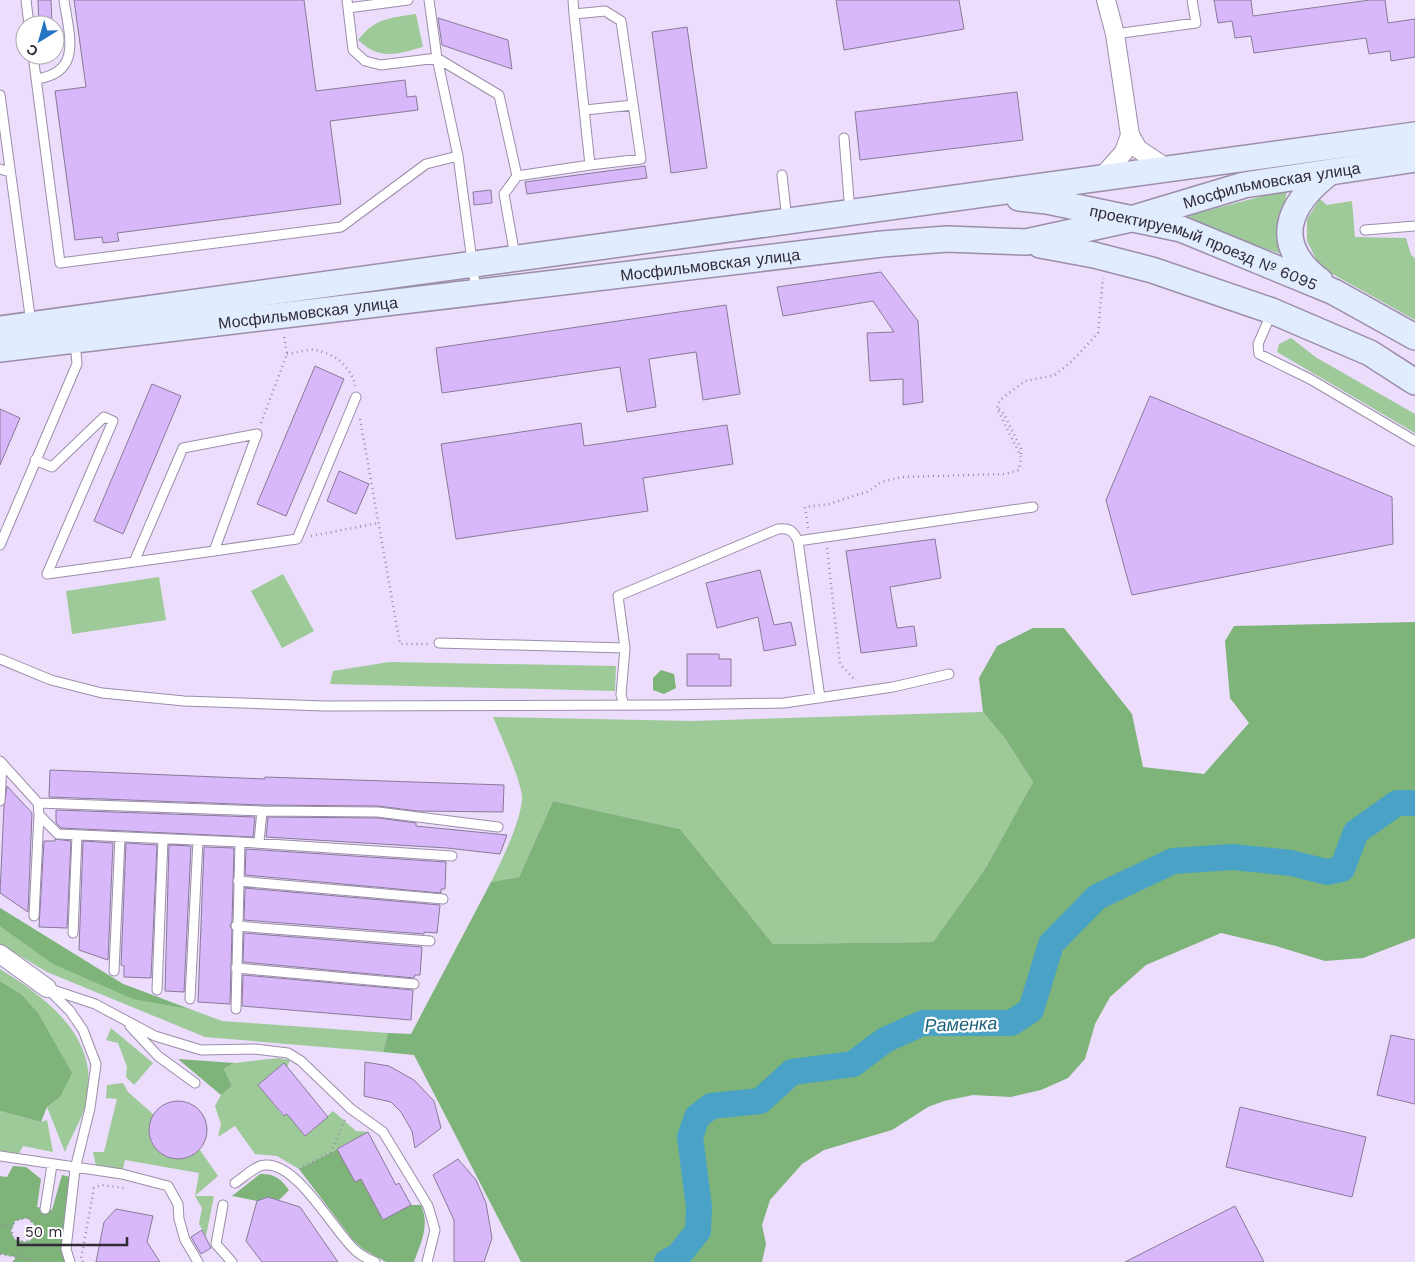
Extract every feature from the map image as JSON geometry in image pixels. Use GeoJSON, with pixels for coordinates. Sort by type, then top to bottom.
{"type":"FeatureCollection","features":[{"type":"Feature","properties":{"kind":"main road","name":"Мосфильмовская улица"},"geometry":{"type":"LineString","coordinates":[[0,349],[33,335],[472,265],[1415,134]]}},
{"type":"Feature","properties":{"kind":"main road","name":"Мосфильмовская улица"},"geometry":{"type":"LineString","coordinates":[[0,329],[76,340],[892,243],[947,239],[1026,242],[1131,219],[1244,185],[1415,159]]}},
{"type":"Feature","properties":{"kind":"main road"},"geometry":{"type":"LineString","coordinates":[[1330,172],[1302,197],[1296,207],[1291,218],[1291,240],[1298,259],[1334,292]]}},
{"type":"Feature","properties":{"kind":"main road","name":"проектируемый проезд № 6095"},"geometry":{"type":"LineString","coordinates":[[981,194],[1047,201],[1181,229],[1334,292],[1415,337]]}},
{"type":"Feature","properties":{"kind":"main road"},"geometry":{"type":"LineString","coordinates":[[1026,242],[1094,255],[1152,270],[1272,311],[1370,353],[1415,382]]}},
{"type":"Feature","properties":{"kind":"main road"},"geometry":{"type":"LineString","coordinates":[[597,248],[587,253],[584,264],[589,274],[600,277]]}},
{"type":"Feature","properties":{"kind":"street"},"geometry":{"type":"LineString","coordinates":[[1106,0],[1115,34],[1130,135],[1138,150],[1168,169]]}},
{"type":"Feature","properties":{"kind":"street"},"geometry":{"type":"LineString","coordinates":[[1101,178],[1124,152],[1130,135]]}},
{"type":"Feature","properties":{"kind":"street"},"geometry":{"type":"LineString","coordinates":[[0,954],[47,988]]}},
{"type":"Feature","properties":{"kind":"lane"},"geometry":{"type":"LineString","coordinates":[[26,0],[28,15]]}},
{"type":"Feature","properties":{"kind":"lane"},"geometry":{"type":"LineString","coordinates":[[36,79],[51,77],[59,72],[69,57],[71,48],[64,0]]}},
{"type":"Feature","properties":{"kind":"lane"},"geometry":{"type":"LineString","coordinates":[[408,0],[347,4],[353,50],[365,62],[381,65],[437,58],[499,94],[517,176]]}},
{"type":"Feature","properties":{"kind":"lane"},"geometry":{"type":"LineString","coordinates":[[429,0],[437,58],[458,156],[476,291]]}},
{"type":"Feature","properties":{"kind":"lane"},"geometry":{"type":"LineString","coordinates":[[573,0],[590,165]]}},
{"type":"Feature","properties":{"kind":"lane"},"geometry":{"type":"LineString","coordinates":[[1115,34],[1196,24],[1192,0]]}},
{"type":"Feature","properties":{"kind":"lane"},"geometry":{"type":"LineString","coordinates":[[515,259],[504,194],[517,176],[641,159],[621,21],[605,10],[574,14]]}},
{"type":"Feature","properties":{"kind":"lane"},"geometry":{"type":"LineString","coordinates":[[34,65],[60,263],[340,227],[426,164],[458,156]]}},
{"type":"Feature","properties":{"kind":"lane"},"geometry":{"type":"LineString","coordinates":[[0,94],[33,335]]}},
{"type":"Feature","properties":{"kind":"lane"},"geometry":{"type":"LineString","coordinates":[[585,110],[634,105]]}},
{"type":"Feature","properties":{"kind":"lane"},"geometry":{"type":"LineString","coordinates":[[844,138],[850,212]]}},
{"type":"Feature","properties":{"kind":"lane"},"geometry":{"type":"LineString","coordinates":[[0,169],[10,172]]}},
{"type":"Feature","properties":{"kind":"lane"},"geometry":{"type":"LineString","coordinates":[[782,175],[787,221]]}},
{"type":"Feature","properties":{"kind":"lane"},"geometry":{"type":"LineString","coordinates":[[1365,230],[1415,226]]}},
{"type":"Feature","properties":{"kind":"lane"},"geometry":{"type":"LineString","coordinates":[[1272,311],[1258,344],[1259,354],[1310,379],[1415,441]]}},
{"type":"Feature","properties":{"kind":"lane"},"geometry":{"type":"LineString","coordinates":[[0,545],[77,364],[76,340]]}},
{"type":"Feature","properties":{"kind":"lane"},"geometry":{"type":"LineString","coordinates":[[35,460],[52,467],[104,417],[113,421],[47,574],[297,538],[356,397]]}},
{"type":"Feature","properties":{"kind":"lane"},"geometry":{"type":"LineString","coordinates":[[134,562],[183,448],[257,434]]}},
{"type":"Feature","properties":{"kind":"lane"},"geometry":{"type":"LineString","coordinates":[[214,551],[257,434]]}},
{"type":"Feature","properties":{"kind":"lane"},"geometry":{"type":"LineString","coordinates":[[798,541],[1033,507]]}},
{"type":"Feature","properties":{"kind":"lane"},"geometry":{"type":"LineString","coordinates":[[624,705],[621,695],[625,648],[618,596],[778,528],[788,528],[794,532],[798,541],[820,698]]}},
{"type":"Feature","properties":{"kind":"lane"},"geometry":{"type":"LineString","coordinates":[[439,643],[625,648]]}},
{"type":"Feature","properties":{"kind":"lane"},"geometry":{"type":"LineString","coordinates":[[0,658],[51,680],[102,693],[184,701],[324,706],[784,703],[894,687],[949,674]]}},
{"type":"Feature","properties":{"kind":"lane"},"geometry":{"type":"LineString","coordinates":[[0,801],[1,762]]}},
{"type":"Feature","properties":{"kind":"lane"},"geometry":{"type":"LineString","coordinates":[[1,762],[38,803],[34,916]]}},
{"type":"Feature","properties":{"kind":"lane"},"geometry":{"type":"LineString","coordinates":[[38,803],[262,811],[378,812],[498,827]]}},
{"type":"Feature","properties":{"kind":"lane"},"geometry":{"type":"LineString","coordinates":[[259,842],[262,811]]}},
{"type":"Feature","properties":{"kind":"lane"},"geometry":{"type":"LineString","coordinates":[[39,815],[58,834],[259,842],[452,856]]}},
{"type":"Feature","properties":{"kind":"lane"},"geometry":{"type":"LineString","coordinates":[[73,933],[77,835]]}},
{"type":"Feature","properties":{"kind":"lane"},"geometry":{"type":"LineString","coordinates":[[114,971],[120,837]]}},
{"type":"Feature","properties":{"kind":"lane"},"geometry":{"type":"LineString","coordinates":[[157,990],[163,839]]}},
{"type":"Feature","properties":{"kind":"lane"},"geometry":{"type":"LineString","coordinates":[[190,998],[198,840]]}},
{"type":"Feature","properties":{"kind":"lane"},"geometry":{"type":"LineString","coordinates":[[236,1009],[236,926],[240,842]]}},
{"type":"Feature","properties":{"kind":"lane"},"geometry":{"type":"LineString","coordinates":[[238,881],[443,899]]}},
{"type":"Feature","properties":{"kind":"lane"},"geometry":{"type":"LineString","coordinates":[[236,926],[430,941]]}},
{"type":"Feature","properties":{"kind":"lane"},"geometry":{"type":"LineString","coordinates":[[236,968],[414,984]]}},
{"type":"Feature","properties":{"kind":"lane"},"geometry":{"type":"LineString","coordinates":[[47,988],[94,1004],[155,1036],[200,1050],[255,1049],[288,1053],[301,1061],[350,1110],[383,1132],[428,1206],[435,1230],[427,1262]]}},
{"type":"Feature","properties":{"kind":"lane"},"geometry":{"type":"LineString","coordinates":[[47,988],[70,1011],[83,1030],[96,1064],[90,1108],[75,1169],[66,1249],[70,1262]]}},
{"type":"Feature","properties":{"kind":"lane"},"geometry":{"type":"LineString","coordinates":[[126,1022],[158,1056],[195,1083]]}},
{"type":"Feature","properties":{"kind":"lane"},"geometry":{"type":"LineString","coordinates":[[0,1156],[75,1169],[122,1174],[168,1186],[178,1204],[179,1219],[185,1240],[198,1262]]}},
{"type":"Feature","properties":{"kind":"lane"},"geometry":{"type":"LineString","coordinates":[[236,1183],[262,1164],[276,1165],[308,1191],[356,1252],[375,1262]]}},
{"type":"Feature","properties":{"kind":"lane"},"geometry":{"type":"LineString","coordinates":[[45,1208],[52,1165]]}},
{"type":"Feature","properties":{"kind":"lane"},"geometry":{"type":"LineString","coordinates":[[223,1205],[216,1244],[232,1262]]}},
{"type":"Feature","properties":{"kind":"path"},"geometry":{"type":"LineString","coordinates":[[810,539],[805,507],[829,504],[869,491],[881,482],[902,477],[1006,474],[1019,470],[1021,457],[997,408],[1000,400],[1025,381],[1055,375],[1072,361],[1098,333],[1104,269]]}},
{"type":"Feature","properties":{"kind":"path"},"geometry":{"type":"LineString","coordinates":[[257,434],[287,354],[284,336]]}},
{"type":"Feature","properties":{"kind":"path"},"geometry":{"type":"LineString","coordinates":[[287,354],[315,350],[344,363],[354,378],[400,644],[439,643]]}},
{"type":"Feature","properties":{"kind":"path"},"geometry":{"type":"LineString","coordinates":[[297,538],[378,523]]}},
{"type":"Feature","properties":{"kind":"path"},"geometry":{"type":"LineString","coordinates":[[825,537],[840,664],[865,691]]}},
{"type":"Feature","properties":{"kind":"path"},"geometry":{"type":"LineString","coordinates":[[292,1178],[299,1169],[331,1152],[341,1126],[350,1110]]}},
{"type":"Feature","properties":{"kind":"path"},"geometry":{"type":"LineString","coordinates":[[83,1262],[81,1259],[94,1188],[101,1185],[128,1188]]}},
{"type":"Feature","properties":{"kind":"path"},"geometry":{"type":"LineString","coordinates":[[0,1226],[12,1226],[19,1219],[27,1218],[33,1223],[35,1234],[31,1240],[25,1242],[14,1239],[12,1226]]}},
{"type":"Feature","properties":{"kind":"path"},"geometry":{"type":"LineString","coordinates":[[13,1262],[25,1242]]}},
{"type":"Feature","properties":{"kind":"path"},"geometry":{"type":"LineString","coordinates":[[0,1254],[41,1262]]}},
{"type":"Feature","properties":{"kind":"green space"},"geometry":{"type":"Polygon","coordinates":[[[416,14],[423,47],[389,54],[374,51],[358,40],[377,23],[391,18],[416,14]]]}},
{"type":"Feature","properties":{"kind":"green space"},"geometry":{"type":"Polygon","coordinates":[[[1287,190],[1282,225],[1287,256],[1178,218],[1287,190]]]}},
{"type":"Feature","properties":{"kind":"green space"},"geometry":{"type":"Polygon","coordinates":[[[1320,199],[1327,205],[1352,201],[1355,237],[1406,238],[1411,255],[1415,258],[1415,320],[1320,267],[1307,241],[1307,219],[1320,199]]]}},
{"type":"Feature","properties":{"kind":"green space"},"geometry":{"type":"Polygon","coordinates":[[[1291,338],[1317,358],[1415,414],[1415,433],[1277,352],[1279,344],[1291,338]]]}},
{"type":"Feature","properties":{"kind":"green space"},"geometry":{"type":"Polygon","coordinates":[[[283,574],[314,631],[282,648],[251,591],[283,574]]]}},
{"type":"Feature","properties":{"kind":"green space"},"geometry":{"type":"Polygon","coordinates":[[[159,577],[166,620],[72,634],[66,591],[159,577]]]}},
{"type":"Feature","properties":{"kind":"green space"},"geometry":{"type":"Polygon","coordinates":[[[1415,622],[1415,938],[1363,958],[1325,961],[1276,946],[1221,933],[1146,965],[1110,997],[1095,1024],[1085,1059],[1068,1078],[1041,1090],[1011,1097],[973,1095],[944,1101],[928,1107],[892,1130],[824,1150],[802,1164],[770,1200],[762,1225],[766,1244],[762,1262],[521,1262],[414,1055],[383,1052],[388,1033],[411,1034],[491,882],[519,877],[553,801],[680,829],[773,944],[933,942],[985,869],[1033,782],[1006,740],[983,712],[979,678],[997,646],[1033,628],[1064,628],[1132,714],[1143,767],[1204,774],[1249,723],[1230,698],[1225,641],[1234,626],[1415,622]]]}},
{"type":"Feature","properties":{"kind":"green space"},"geometry":{"type":"Polygon","coordinates":[[[389,662],[616,666],[615,691],[330,684],[333,671],[389,662]]]}},
{"type":"Feature","properties":{"kind":"green space"},"geometry":{"type":"Polygon","coordinates":[[[661,670],[674,674],[676,688],[664,694],[653,690],[653,678],[661,670]]]}},
{"type":"Feature","properties":{"kind":"green space"},"geometry":{"type":"Polygon","coordinates":[[[983,712],[1006,740],[1033,782],[985,869],[933,942],[773,944],[680,829],[553,801],[519,877],[491,882],[514,830],[522,800],[519,783],[493,717],[691,721],[983,712]]]}},
{"type":"Feature","properties":{"kind":"green space"},"geometry":{"type":"Polygon","coordinates":[[[0,908],[123,984],[222,1021],[388,1033],[383,1052],[205,1037],[47,972],[0,944],[0,908]]]}},
{"type":"Feature","properties":{"kind":"green space"},"geometry":{"type":"Polygon","coordinates":[[[0,908],[123,984],[189,1009],[133,999],[53,964],[0,926],[0,908]]]}},
{"type":"Feature","properties":{"kind":"green space"},"geometry":{"type":"Polygon","coordinates":[[[0,969],[36,993],[52,1007],[67,1023],[78,1040],[86,1059],[89,1080],[86,1103],[65,1152],[47,1107],[60,1097],[21,994],[0,981],[0,969]]]}},
{"type":"Feature","properties":{"kind":"green space"},"geometry":{"type":"Polygon","coordinates":[[[0,981],[21,994],[38,1013],[72,1073],[60,1097],[47,1107],[41,1122],[0,1111],[0,981]]]}},
{"type":"Feature","properties":{"kind":"green space"},"geometry":{"type":"Polygon","coordinates":[[[111,1028],[153,1063],[134,1085],[126,1077],[127,1067],[118,1043],[106,1040],[111,1028]]]}},
{"type":"Feature","properties":{"kind":"green space"},"geometry":{"type":"Polygon","coordinates":[[[279,1058],[290,1060],[287,1067],[284,1063],[258,1085],[283,1116],[287,1114],[305,1136],[333,1111],[356,1131],[368,1132],[299,1169],[277,1156],[255,1154],[235,1126],[218,1137],[221,1124],[215,1106],[221,1095],[232,1086],[224,1069],[234,1063],[279,1058]]]}},
{"type":"Feature","properties":{"kind":"green space"},"geometry":{"type":"Polygon","coordinates":[[[178,1059],[234,1063],[224,1069],[232,1086],[221,1095],[178,1059]]]}},
{"type":"Feature","properties":{"kind":"green space"},"geometry":{"type":"Polygon","coordinates":[[[123,1083],[128,1092],[154,1115],[149,1136],[159,1151],[168,1155],[178,1156],[189,1155],[200,1150],[218,1176],[195,1196],[199,1173],[125,1160],[122,1174],[97,1171],[93,1152],[104,1152],[117,1099],[106,1098],[107,1085],[123,1083]]]}},
{"type":"Feature","properties":{"kind":"green space"},"geometry":{"type":"Polygon","coordinates":[[[0,1111],[41,1122],[47,1120],[53,1152],[23,1146],[16,1159],[0,1156],[0,1111]]]}},
{"type":"Feature","properties":{"kind":"green space"},"geometry":{"type":"Polygon","coordinates":[[[337,1149],[355,1182],[361,1179],[383,1219],[411,1205],[421,1205],[424,1213],[425,1227],[414,1262],[386,1262],[363,1249],[353,1240],[299,1169],[337,1149]]]}},
{"type":"Feature","properties":{"kind":"green space"},"geometry":{"type":"Polygon","coordinates":[[[13,1166],[26,1167],[41,1179],[37,1207],[52,1210],[62,1175],[74,1178],[70,1262],[13,1262],[16,1257],[0,1254],[0,1176],[7,1177],[13,1166]],[[27,1218],[15,1221],[11,1231],[14,1239],[25,1242],[31,1240],[36,1229],[27,1218]]]}},
{"type":"Feature","properties":{"kind":"green space"},"geometry":{"type":"Polygon","coordinates":[[[260,1174],[277,1178],[289,1190],[279,1200],[268,1197],[257,1201],[232,1196],[260,1174]]]}},
{"type":"Feature","properties":{"kind":"green space"},"geometry":{"type":"Polygon","coordinates":[[[195,1196],[214,1196],[206,1236],[199,1224],[202,1208],[195,1196]]]}},
{"type":"Feature","properties":{"kind":"building"},"geometry":{"type":"Polygon","coordinates":[[[38,0],[51,0],[52,15],[39,15],[38,0]]]}},
{"type":"Feature","properties":{"kind":"building"},"geometry":{"type":"Polygon","coordinates":[[[74,0],[304,0],[316,91],[405,80],[407,97],[416,96],[418,110],[330,121],[341,204],[117,233],[119,241],[103,243],[102,237],[75,240],[55,91],[86,87],[74,0]]]}},
{"type":"Feature","properties":{"kind":"building"},"geometry":{"type":"Polygon","coordinates":[[[836,0],[959,0],[964,29],[844,50],[836,0]]]}},
{"type":"Feature","properties":{"kind":"building"},"geometry":{"type":"Polygon","coordinates":[[[1214,0],[1251,0],[1253,16],[1370,0],[1385,0],[1388,23],[1415,19],[1415,57],[1391,61],[1390,51],[1369,54],[1366,38],[1254,53],[1251,36],[1235,38],[1232,21],[1218,23],[1214,0]]]}},
{"type":"Feature","properties":{"kind":"building"},"geometry":{"type":"Polygon","coordinates":[[[438,18],[508,40],[512,69],[442,45],[438,18]]]}},
{"type":"Feature","properties":{"kind":"building"},"geometry":{"type":"Polygon","coordinates":[[[687,27],[707,168],[671,173],[652,32],[687,27]]]}},
{"type":"Feature","properties":{"kind":"building"},"geometry":{"type":"Polygon","coordinates":[[[1017,92],[1023,140],[860,160],[855,112],[1017,92]]]}},
{"type":"Feature","properties":{"kind":"building"},"geometry":{"type":"Polygon","coordinates":[[[645,166],[647,178],[527,194],[525,182],[645,166]]]}},
{"type":"Feature","properties":{"kind":"building"},"geometry":{"type":"Polygon","coordinates":[[[491,190],[492,203],[474,205],[473,192],[491,190]]]}},
{"type":"Feature","properties":{"kind":"building"},"geometry":{"type":"Polygon","coordinates":[[[881,272],[918,321],[923,402],[903,405],[903,379],[870,381],[867,333],[894,332],[873,301],[783,316],[777,287],[881,272]]]}},
{"type":"Feature","properties":{"kind":"building"},"geometry":{"type":"Polygon","coordinates":[[[726,305],[740,394],[703,400],[696,352],[649,359],[656,407],[627,412],[620,367],[442,393],[436,348],[726,305]]]}},
{"type":"Feature","properties":{"kind":"building"},"geometry":{"type":"Polygon","coordinates":[[[315,366],[344,379],[286,516],[257,504],[315,366]]]}},
{"type":"Feature","properties":{"kind":"building"},"geometry":{"type":"Polygon","coordinates":[[[152,384],[181,396],[123,534],[94,521],[152,384]]]}},
{"type":"Feature","properties":{"kind":"building"},"geometry":{"type":"Polygon","coordinates":[[[1150,396],[1392,497],[1393,544],[1132,595],[1106,500],[1150,396]]]}},
{"type":"Feature","properties":{"kind":"building"},"geometry":{"type":"Polygon","coordinates":[[[0,409],[20,418],[0,465],[0,409]]]}},
{"type":"Feature","properties":{"kind":"building"},"geometry":{"type":"Polygon","coordinates":[[[581,423],[584,446],[727,425],[733,464],[643,478],[648,511],[456,539],[441,444],[581,423]]]}},
{"type":"Feature","properties":{"kind":"building"},"geometry":{"type":"Polygon","coordinates":[[[339,471],[369,484],[356,514],[327,501],[339,471]]]}},
{"type":"Feature","properties":{"kind":"building"},"geometry":{"type":"Polygon","coordinates":[[[935,539],[941,578],[890,587],[897,628],[914,626],[917,646],[861,653],[846,551],[935,539]]]}},
{"type":"Feature","properties":{"kind":"building"},"geometry":{"type":"Polygon","coordinates":[[[760,570],[774,625],[791,622],[796,645],[764,651],[758,617],[717,628],[706,583],[760,570]]]}},
{"type":"Feature","properties":{"kind":"building"},"geometry":{"type":"Polygon","coordinates":[[[687,654],[719,654],[719,659],[731,659],[731,686],[687,686],[687,654]]]}},
{"type":"Feature","properties":{"kind":"building"},"geometry":{"type":"Polygon","coordinates":[[[50,770],[265,779],[265,777],[504,785],[503,812],[417,811],[378,806],[262,805],[49,797],[50,770]]]}},
{"type":"Feature","properties":{"kind":"building"},"geometry":{"type":"Polygon","coordinates":[[[7,786],[32,813],[28,912],[0,893],[4,806],[7,786]]]}},
{"type":"Feature","properties":{"kind":"building"},"geometry":{"type":"Polygon","coordinates":[[[56,810],[255,817],[253,837],[61,828],[56,823],[56,810]]]}},
{"type":"Feature","properties":{"kind":"building"},"geometry":{"type":"Polygon","coordinates":[[[268,817],[378,818],[416,823],[416,826],[507,835],[500,854],[447,848],[266,837],[268,817]]]}},
{"type":"Feature","properties":{"kind":"building"},"geometry":{"type":"Polygon","coordinates":[[[55,839],[71,841],[67,928],[39,927],[44,841],[55,841],[55,839]]]}},
{"type":"Feature","properties":{"kind":"building"},"geometry":{"type":"Polygon","coordinates":[[[83,841],[113,843],[108,960],[79,950],[83,841]]]}},
{"type":"Feature","properties":{"kind":"building"},"geometry":{"type":"Polygon","coordinates":[[[126,843],[157,845],[151,978],[124,977],[124,966],[121,965],[126,843]]]}},
{"type":"Feature","properties":{"kind":"building"},"geometry":{"type":"Polygon","coordinates":[[[169,845],[191,846],[184,992],[165,991],[169,845]]]}},
{"type":"Feature","properties":{"kind":"building"},"geometry":{"type":"Polygon","coordinates":[[[204,847],[234,848],[232,922],[230,926],[232,930],[230,1004],[198,1002],[204,847]]]}},
{"type":"Feature","properties":{"kind":"building"},"geometry":{"type":"Polygon","coordinates":[[[246,849],[446,862],[445,889],[441,889],[441,893],[245,875],[246,849]]]}},
{"type":"Feature","properties":{"kind":"building"},"geometry":{"type":"Polygon","coordinates":[[[245,888],[440,905],[437,933],[424,932],[424,934],[244,920],[245,888]]]}},
{"type":"Feature","properties":{"kind":"building"},"geometry":{"type":"Polygon","coordinates":[[[244,933],[422,947],[420,975],[415,975],[414,978],[243,962],[244,933]]]}},
{"type":"Feature","properties":{"kind":"building"},"geometry":{"type":"Polygon","coordinates":[[[243,975],[413,990],[411,1020],[242,1006],[243,975]]]}},
{"type":"Feature","properties":{"kind":"building"},"geometry":{"type":"Polygon","coordinates":[[[1391,1035],[1415,1040],[1415,1104],[1377,1095],[1391,1035]]]}},
{"type":"Feature","properties":{"kind":"building"},"geometry":{"type":"Polygon","coordinates":[[[365,1062],[389,1066],[414,1080],[434,1101],[441,1128],[415,1148],[412,1131],[401,1112],[391,1102],[364,1096],[365,1062]]]}},
{"type":"Feature","properties":{"kind":"building"},"geometry":{"type":"Polygon","coordinates":[[[284,1063],[328,1117],[305,1136],[287,1114],[284,1116],[258,1085],[284,1063]]]}},
{"type":"Feature","properties":{"kind":"building"},"geometry":{"type":"Polygon","coordinates":[[[178,1101],[194,1106],[202,1114],[207,1130],[202,1146],[194,1154],[178,1159],[162,1154],[154,1146],[149,1130],[154,1114],[162,1106],[178,1101]]]}},
{"type":"Feature","properties":{"kind":"building"},"geometry":{"type":"Polygon","coordinates":[[[1240,1107],[1366,1137],[1352,1197],[1226,1167],[1240,1107]]]}},
{"type":"Feature","properties":{"kind":"building"},"geometry":{"type":"Polygon","coordinates":[[[368,1132],[396,1185],[399,1183],[411,1205],[383,1220],[361,1179],[355,1182],[337,1149],[368,1132]]]}},
{"type":"Feature","properties":{"kind":"building"},"geometry":{"type":"Polygon","coordinates":[[[458,1159],[476,1180],[486,1203],[492,1238],[484,1262],[454,1262],[454,1220],[433,1175],[458,1159]]]}},
{"type":"Feature","properties":{"kind":"building"},"geometry":{"type":"Polygon","coordinates":[[[268,1197],[300,1207],[338,1262],[262,1262],[246,1241],[257,1201],[268,1197]]]}},
{"type":"Feature","properties":{"kind":"building"},"geometry":{"type":"Polygon","coordinates":[[[1235,1206],[1264,1262],[1125,1262],[1235,1206]]]}},
{"type":"Feature","properties":{"kind":"building"},"geometry":{"type":"Polygon","coordinates":[[[116,1209],[153,1216],[147,1242],[160,1262],[96,1262],[104,1222],[116,1209]]]}},
{"type":"Feature","properties":{"kind":"building"},"geometry":{"type":"Polygon","coordinates":[[[202,1230],[211,1248],[201,1254],[191,1237],[202,1230]]]}},
{"type":"Feature","properties":{"kind":"waterway","name":"Раменка"},"geometry":{"type":"LineString","coordinates":[[667,1262],[678,1256],[698,1231],[699,1207],[690,1137],[697,1117],[711,1106],[760,1101],[792,1072],[853,1064],[885,1040],[923,1023],[1011,1023],[1031,1010],[1051,944],[1097,897],[1173,861],[1233,857],[1291,863],[1327,872],[1342,869],[1356,832],[1397,803],[1415,803]]}}]}
